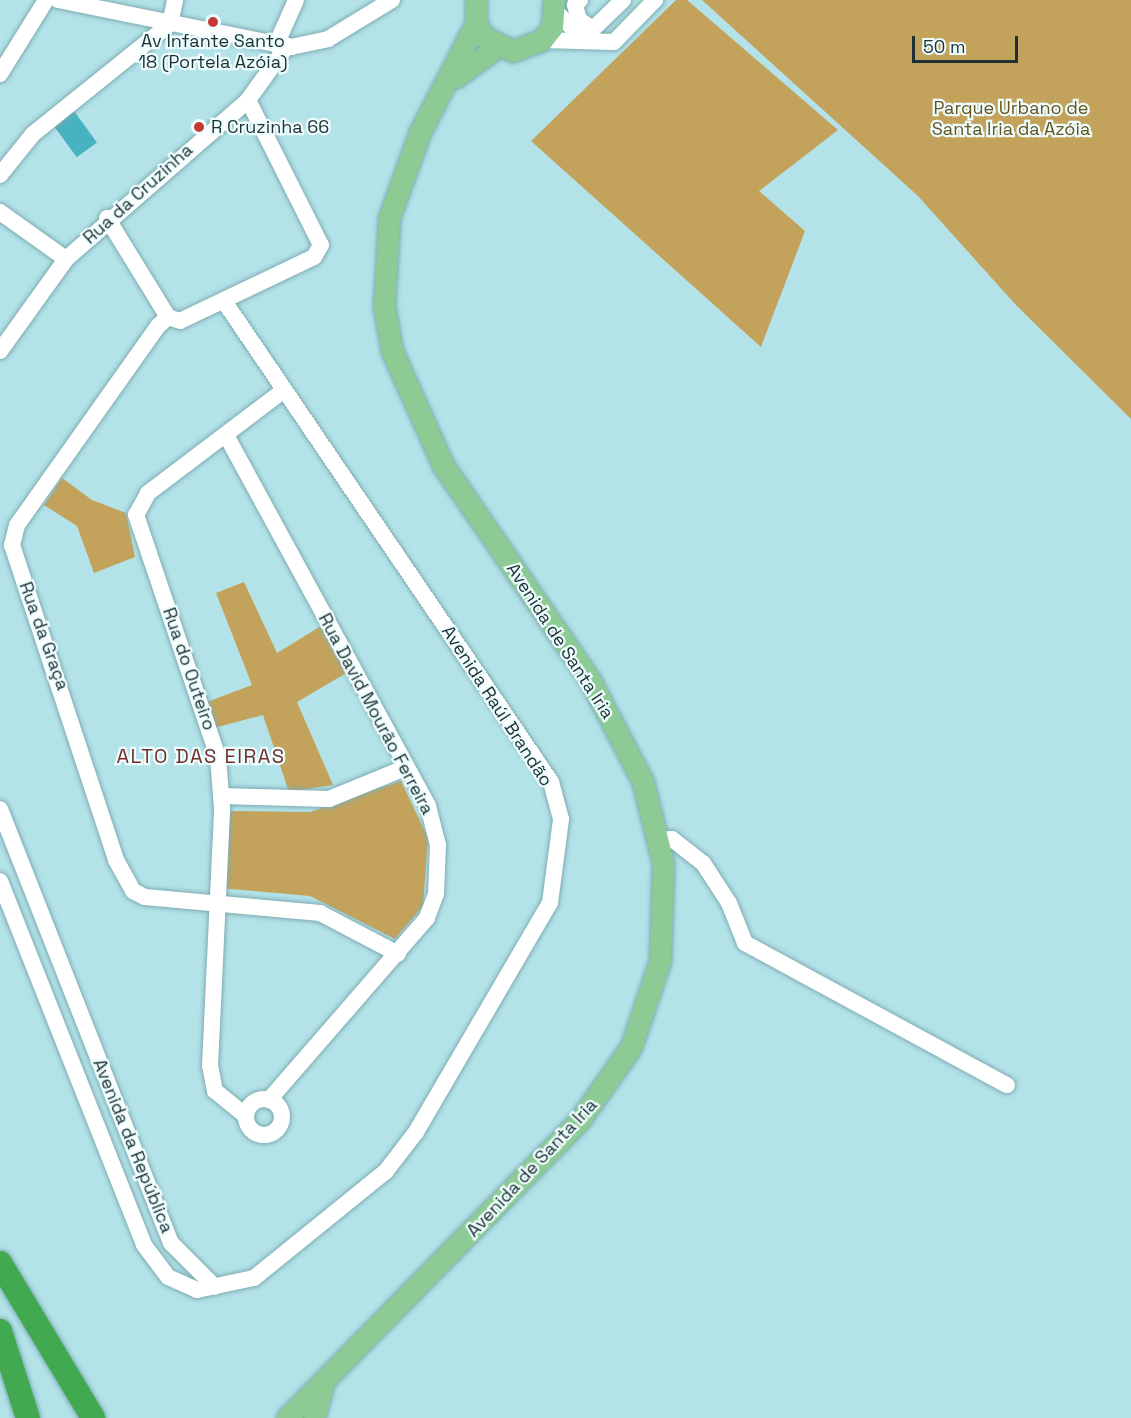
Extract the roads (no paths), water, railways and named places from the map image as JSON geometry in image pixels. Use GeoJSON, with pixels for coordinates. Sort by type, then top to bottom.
{"type":"FeatureCollection","features":[{"type":"Feature","properties":{"kind":"highway"},"geometry":{"type":"LineString","coordinates":[[0,1263],[93,1418]]}},
{"type":"Feature","properties":{"kind":"highway"},"geometry":{"type":"LineString","coordinates":[[0,1331],[28,1418]]}},
{"type":"Feature","properties":{"kind":"main road"},"geometry":{"type":"LineString","coordinates":[[474,8],[497,47],[528,49],[542,40],[555,6]]}},
{"type":"Feature","properties":{"kind":"main road","name":"Avenida de Santa Iria"},"geometry":{"type":"LineString","coordinates":[[287,1418],[552,1151],[619,1068],[649,1006],[660,961],[665,895],[659,840],[643,782],[614,721],[443,465],[392,351],[384,306],[389,218],[402,173],[438,98],[474,8]]}},
{"type":"Feature","properties":{"kind":"main road","name":"Avenida de Santa Iria"},"geometry":{"type":"LineString","coordinates":[[438,98],[457,76],[497,47]]}},
{"type":"Feature","properties":{"kind":"main road","name":"Avenida de Santa Iria"},"geometry":{"type":"LineString","coordinates":[[314,1418],[325,1378]]}},
{"type":"Feature","properties":{"kind":"street"},"geometry":{"type":"LineString","coordinates":[[1,74],[46,0]]}},
{"type":"Feature","properties":{"kind":"street"},"geometry":{"type":"LineString","coordinates":[[58,0],[281,46],[328,39],[392,0]]}},
{"type":"Feature","properties":{"kind":"street"},"geometry":{"type":"LineString","coordinates":[[0,175],[33,134],[170,24],[175,0]]}},
{"type":"Feature","properties":{"kind":"street","name":"Rua da Cruzinha"},"geometry":{"type":"LineString","coordinates":[[0,351],[66,259],[107,218],[248,100],[281,46],[296,0]]}},
{"type":"Feature","properties":{"kind":"street"},"geometry":{"type":"LineString","coordinates":[[580,0],[575,5],[579,20],[593,29],[623,0]]}},
{"type":"Feature","properties":{"kind":"street"},"geometry":{"type":"LineString","coordinates":[[542,40],[615,42],[656,0]]}},
{"type":"Feature","properties":{"kind":"street"},"geometry":{"type":"LineString","coordinates":[[555,6],[576,36],[590,42]]}},
{"type":"Feature","properties":{"kind":"street"},"geometry":{"type":"LineString","coordinates":[[107,218],[168,317],[180,321],[314,257],[321,245],[248,100]]}},
{"type":"Feature","properties":{"kind":"street"},"geometry":{"type":"LineString","coordinates":[[0,212],[66,259]]}},
{"type":"Feature","properties":{"kind":"street","name":"Avenida Raúl Brandão"},"geometry":{"type":"LineString","coordinates":[[215,1287],[232,1286],[269,1268],[386,1171],[416,1132],[550,903],[557,867],[561,819],[550,782],[283,392],[224,301]]}},
{"type":"Feature","properties":{"kind":"street","name":"Rua da Graça"},"geometry":{"type":"LineString","coordinates":[[168,317],[17,525],[12,545],[122,875],[145,897],[215,901],[320,913],[398,954]]}},
{"type":"Feature","properties":{"kind":"street","name":"Rua do Outeiro"},"geometry":{"type":"LineString","coordinates":[[246,1116],[215,1091],[210,1066],[221,796],[218,757],[197,684],[136,515],[148,494],[283,392]]}},
{"type":"Feature","properties":{"kind":"street","name":"Rua David Mourão Ferreira"},"geometry":{"type":"LineString","coordinates":[[226,435],[433,823],[436,894],[427,918],[269,1100]]}},
{"type":"Feature","properties":{"kind":"street"},"geometry":{"type":"LineString","coordinates":[[221,796],[329,799],[405,768]]}},
{"type":"Feature","properties":{"kind":"street","name":"Avenida da República"},"geometry":{"type":"LineString","coordinates":[[0,809],[171,1243],[215,1287]]}},
{"type":"Feature","properties":{"kind":"street"},"geometry":{"type":"LineString","coordinates":[[659,840],[672,839],[703,863],[729,903],[745,943],[1007,1085]]}},
{"type":"Feature","properties":{"kind":"street"},"geometry":{"type":"LineString","coordinates":[[0,882],[25,873]]}},
{"type":"Feature","properties":{"kind":"street","name":"Avenida da República"},"geometry":{"type":"LineString","coordinates":[[0,882],[144,1245],[155,1265],[183,1286],[215,1287]]}},
{"type":"Feature","properties":{"kind":"street"},"geometry":{"type":"LineString","coordinates":[[269,1100],[281,1112],[273,1132],[252,1131],[246,1116],[251,1104],[269,1100]]}},
{"type":"Feature","properties":{"kind":"place","name":"Av Infante Santo 18 (Portela Azóia)"},"geometry":{"type":"Point","coordinates":[213,22]}},
{"type":"Feature","properties":{"kind":"place","name":"R Cruzinha 66"},"geometry":{"type":"Point","coordinates":[199,127]}},
{"type":"Feature","properties":{"kind":"district","name":"ALTO DAS EIRAS"},"geometry":{"type":"Point","coordinates":[201,756]}},
{"type":"Feature","properties":{"kind":"park label","name":"Parque Urbano de Santa Iria da Azóia"},"geometry":{"type":"Point","coordinates":[1011,119]}}]}
